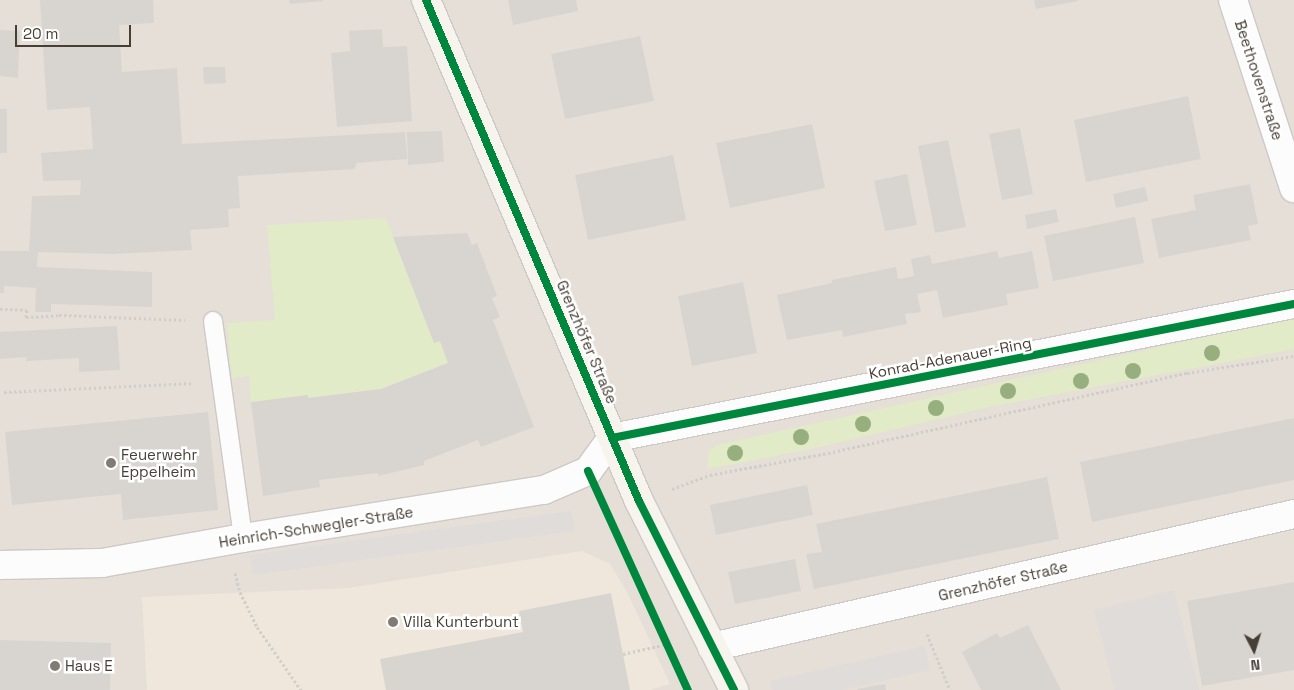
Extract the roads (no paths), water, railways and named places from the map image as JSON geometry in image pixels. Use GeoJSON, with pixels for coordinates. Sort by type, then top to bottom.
{"type":"FeatureCollection","features":[{"type":"Feature","properties":{"kind":"street","name":"Grenzhöfer Straße"},"geometry":{"type":"LineString","coordinates":[[426,0],[639,501],[734,690]]}},
{"type":"Feature","properties":{"kind":"street","name":"Beethovenstraße"},"geometry":{"type":"LineString","coordinates":[[1232,0],[1294,188]]}},
{"type":"Feature","properties":{"kind":"street","name":"Konrad-Adenauer-Ring"},"geometry":{"type":"LineString","coordinates":[[612,438],[1294,304]]}},
{"type":"Feature","properties":{"kind":"street","name":"Heinrich-Schwegler-Straße"},"geometry":{"type":"LineString","coordinates":[[0,565],[102,563],[544,490],[588,471],[612,438]]}},
{"type":"Feature","properties":{"kind":"street","name":"Grenzhöfer Straße"},"geometry":{"type":"LineString","coordinates":[[712,647],[1294,514]]}},
{"type":"Feature","properties":{"kind":"lane"},"geometry":{"type":"LineString","coordinates":[[213,321],[221,382],[234,540]]}},
{"type":"Feature","properties":{"kind":"place","name":"Feuerwehr Eppelheim"},"geometry":{"type":"Point","coordinates":[111,463]}},
{"type":"Feature","properties":{"kind":"place","name":"Villa Kunterbunt"},"geometry":{"type":"Point","coordinates":[393,622]}},
{"type":"Feature","properties":{"kind":"place","name":"Haus E"},"geometry":{"type":"Point","coordinates":[55,666]}}]}
